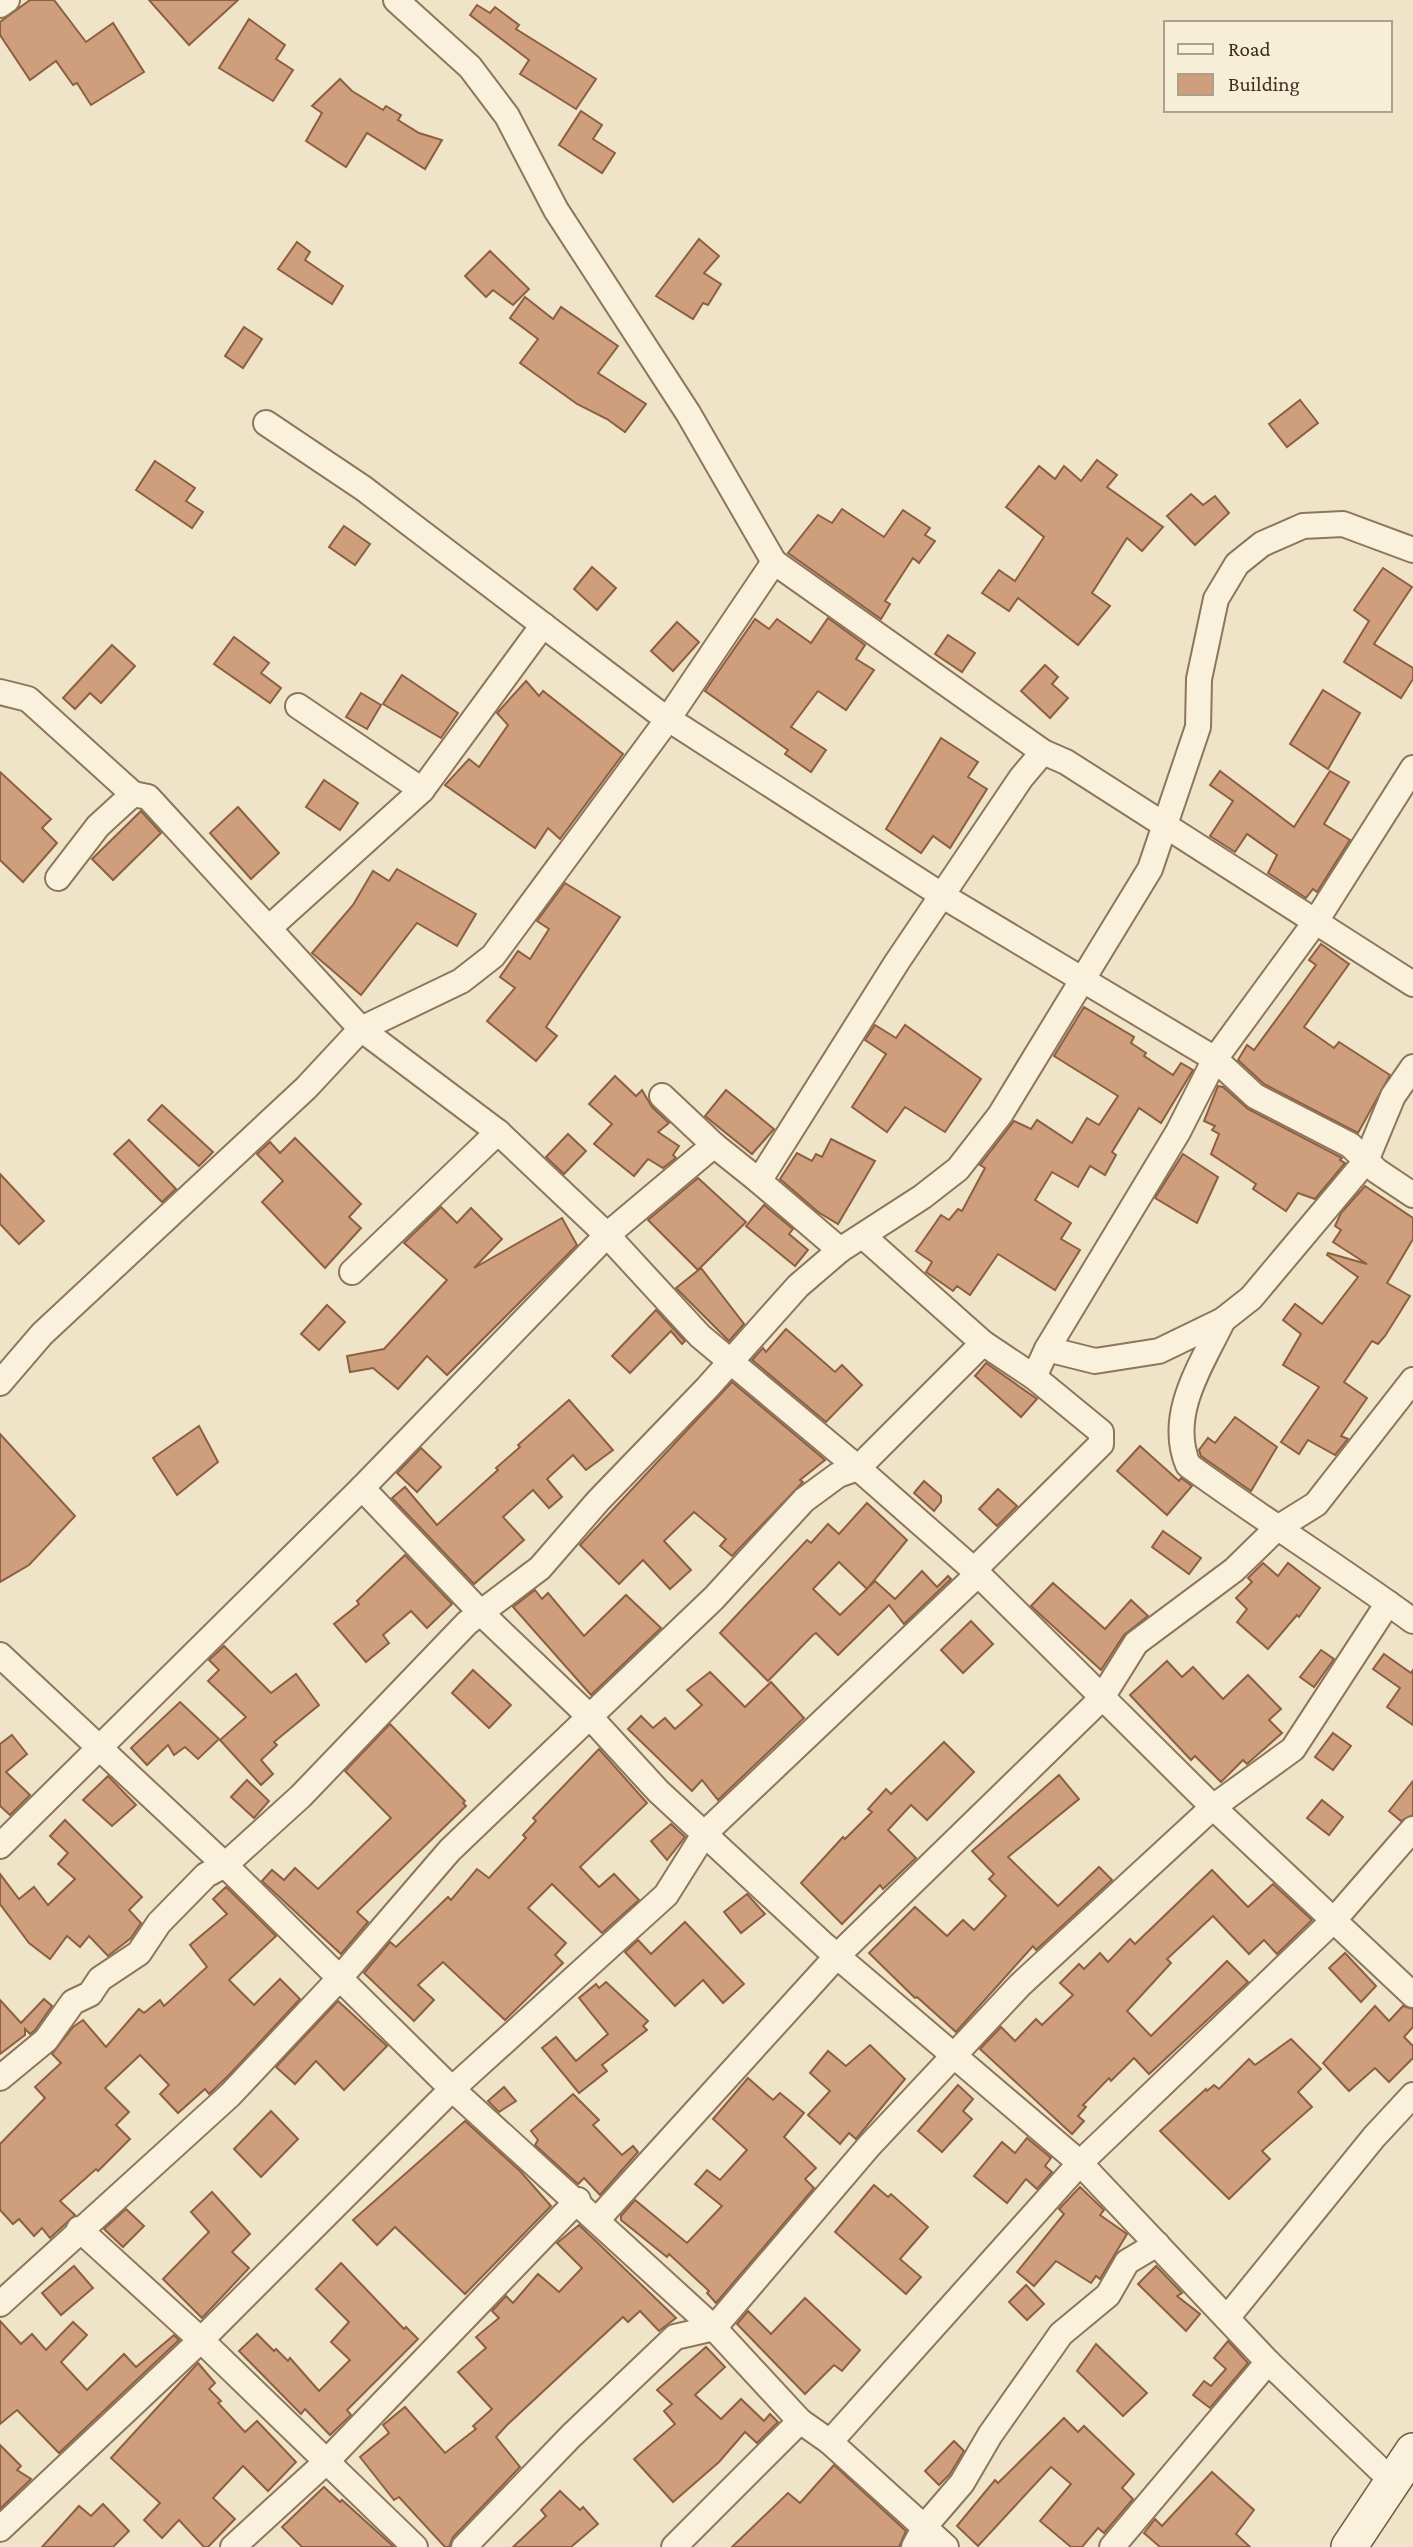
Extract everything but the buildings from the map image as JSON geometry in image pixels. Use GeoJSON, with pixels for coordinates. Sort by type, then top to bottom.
{"type":"FeatureCollection","features":[{"type":"Feature","properties":{"kind":"main road"},"geometry":{"type":"LineString","coordinates":[[1349,2547],[1413,2451]]}},
{"type":"Feature","properties":{"kind":"street"},"geometry":{"type":"LineString","coordinates":[[0,5],[7,0]]}},
{"type":"Feature","properties":{"kind":"street"},"geometry":{"type":"LineString","coordinates":[[396,0],[470,67],[507,116],[556,210],[688,413],[774,562],[1043,752],[1066,762],[1413,984]]}},
{"type":"Feature","properties":{"kind":"street"},"geometry":{"type":"LineString","coordinates":[[266,423],[363,488],[668,719],[943,896],[1215,1059],[1255,1097],[1339,1139],[1413,1195]]}},
{"type":"Feature","properties":{"kind":"street"},"geometry":{"type":"LineString","coordinates":[[0,2078],[46,2040],[73,2002],[90,1994],[100,1979],[139,1952],[159,1923],[206,1875],[225,1866],[302,1796],[467,1623],[540,1568],[598,1501],[732,1361],[798,1286],[840,1250],[958,1169],[973,1152],[1000,1115],[1150,869],[1198,727],[1199,679],[1216,599],[1237,564],[1262,544],[1303,526],[1343,524],[1413,550]]}},
{"type":"Feature","properties":{"kind":"street"},"geometry":{"type":"LineString","coordinates":[[0,1383],[42,1334],[306,1088],[361,1029],[461,981],[493,956],[668,719],[774,562]]}},
{"type":"Feature","properties":{"kind":"street"},"geometry":{"type":"LineString","coordinates":[[269,928],[422,790],[542,625]]}},
{"type":"Feature","properties":{"kind":"street"},"geometry":{"type":"LineString","coordinates":[[0,692],[29,699],[133,794],[148,797],[361,1029],[498,1132],[607,1235],[701,1336],[858,1468],[976,1573],[1101,1699],[1413,1995]]}},
{"type":"Feature","properties":{"kind":"street"},"geometry":{"type":"LineString","coordinates":[[298,706],[422,790]]}},
{"type":"Feature","properties":{"kind":"street"},"geometry":{"type":"LineString","coordinates":[[759,1181],[897,962],[1021,778],[1043,752]]}},
{"type":"Feature","properties":{"kind":"street"},"geometry":{"type":"LineString","coordinates":[[1034,1377],[1047,1349],[1178,1132],[1215,1059],[1316,922],[1413,768]]}},
{"type":"Feature","properties":{"kind":"street"},"geometry":{"type":"LineString","coordinates":[[58,878],[98,826],[133,794]]}},
{"type":"Feature","properties":{"kind":"street"},"geometry":{"type":"LineString","coordinates":[[1047,1349],[1095,1361],[1159,1351],[1223,1320],[1251,1298],[1366,1161],[1394,1096],[1413,1067]]}},
{"type":"Feature","properties":{"kind":"street"},"geometry":{"type":"LineString","coordinates":[[662,1096],[713,1145],[840,1250]]}},
{"type":"Feature","properties":{"kind":"street"},"geometry":{"type":"LineString","coordinates":[[352,1272],[498,1132]]}},
{"type":"Feature","properties":{"kind":"street"},"geometry":{"type":"LineString","coordinates":[[0,1846],[362,1488],[607,1235],[713,1145]]}},
{"type":"Feature","properties":{"kind":"street"},"geometry":{"type":"LineString","coordinates":[[0,2529],[201,2340],[452,2089],[666,1895],[705,1833],[976,1573],[1101,1444],[1101,1432],[1034,1377],[983,1343],[863,1236]]}},
{"type":"Feature","properties":{"kind":"street"},"geometry":{"type":"LineString","coordinates":[[1223,1320],[1184,1402],[1180,1431],[1182,1451],[1188,1465],[1276,1529],[1336,1565],[1413,1621]]}},
{"type":"Feature","properties":{"kind":"street"},"geometry":{"type":"LineString","coordinates":[[0,2304],[79,2229],[230,2095],[338,1980],[450,1850],[714,1598],[804,1500],[838,1475],[858,1468],[983,1343]]}},
{"type":"Feature","properties":{"kind":"street"},"geometry":{"type":"LineString","coordinates":[[598,2219],[837,1956],[1101,1699],[1136,1643],[1234,1570],[1276,1529],[1317,1504],[1413,1380]]}},
{"type":"Feature","properties":{"kind":"street"},"geometry":{"type":"LineString","coordinates":[[362,1488],[481,1613],[591,1718],[658,1791],[837,1956],[1080,2163],[1268,2362],[1394,2482]]}},
{"type":"Feature","properties":{"kind":"street"},"geometry":{"type":"LineString","coordinates":[[464,2547],[570,2435],[674,2337],[714,2328],[869,2146],[1020,1985],[1213,1807],[1293,1749],[1388,1602]]}},
{"type":"Feature","properties":{"kind":"street"},"geometry":{"type":"LineString","coordinates":[[0,1656],[225,1866],[338,1980],[452,2089],[578,2200],[714,2328],[800,2421],[830,2442],[920,2537],[946,2547]]}},
{"type":"Feature","properties":{"kind":"street"},"geometry":{"type":"LineString","coordinates":[[830,2442],[1080,2163],[1334,1920],[1413,1829]]}},
{"type":"Feature","properties":{"kind":"street"},"geometry":{"type":"LineString","coordinates":[[1227,2318],[1374,2137],[1413,2095]]}},
{"type":"Feature","properties":{"kind":"street"},"geometry":{"type":"LineString","coordinates":[[233,2547],[326,2462],[578,2200]]}},
{"type":"Feature","properties":{"kind":"street"},"geometry":{"type":"LineString","coordinates":[[79,2229],[201,2340],[415,2547]]}},
{"type":"Feature","properties":{"kind":"street"},"geometry":{"type":"LineString","coordinates":[[920,2537],[962,2483],[990,2435],[1061,2334],[1108,2295],[1127,2262],[1157,2244]]}},
{"type":"Feature","properties":{"kind":"street"},"geometry":{"type":"LineString","coordinates":[[1112,2547],[1268,2362]]}},
{"type":"Feature","properties":{"kind":"street"},"geometry":{"type":"LineString","coordinates":[[674,2547],[800,2421]]}}]}
